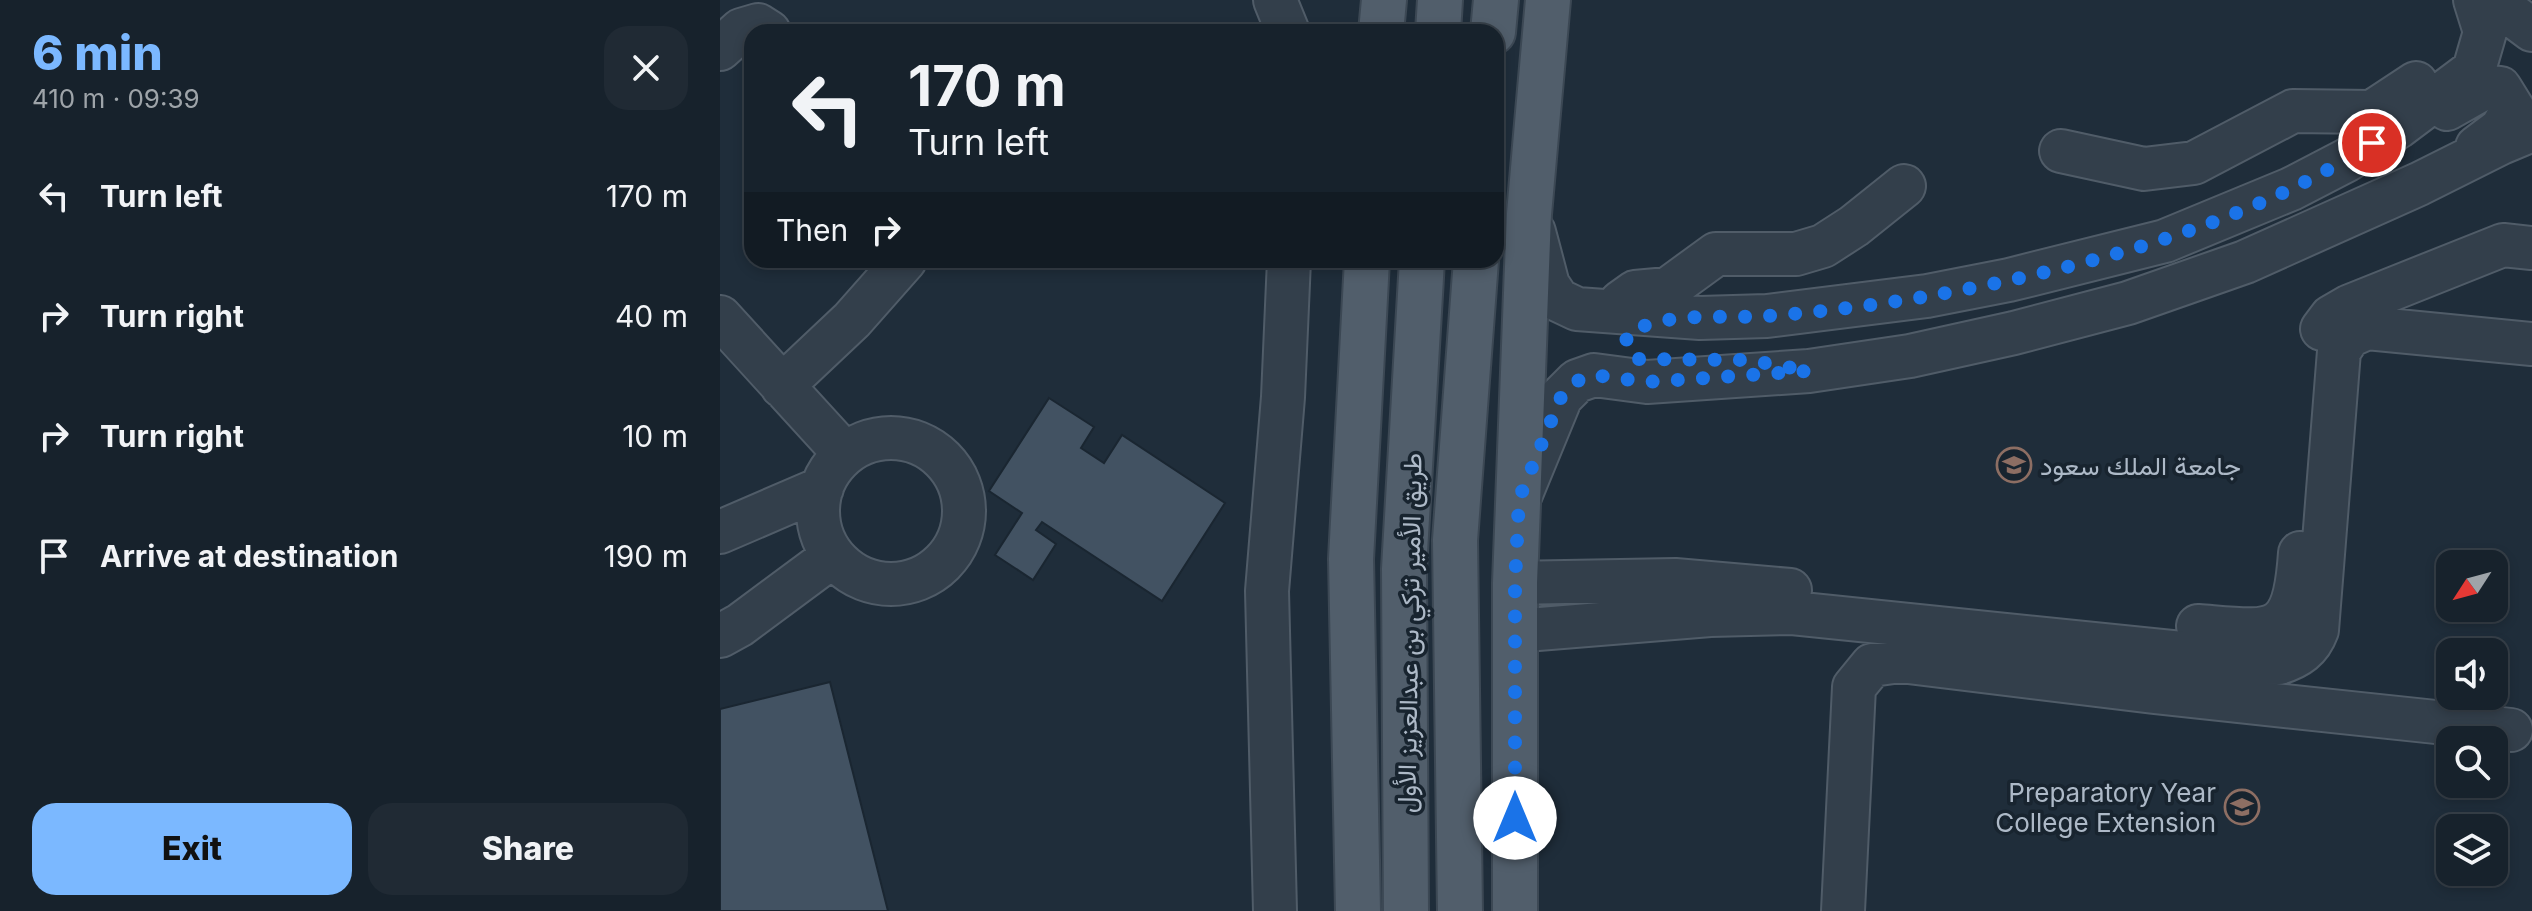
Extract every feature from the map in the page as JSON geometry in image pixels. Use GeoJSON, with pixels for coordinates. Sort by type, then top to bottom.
{"type":"FeatureCollection","features":[{"type":"Feature","properties":{"kind":"main road"},"geometry":{"type":"LineString","coordinates":[[1382,24],[1384,0]]}},
{"type":"Feature","properties":{"kind":"main road"},"geometry":{"type":"LineString","coordinates":[[1438,24],[1440,0]]}},
{"type":"Feature","properties":{"kind":"main road"},"geometry":{"type":"LineString","coordinates":[[1494,24],[1496,0]]}},
{"type":"Feature","properties":{"kind":"main road"},"geometry":{"type":"LineString","coordinates":[[1515,911],[1515,583],[1529,214],[1548,0]]}},
{"type":"Feature","properties":{"kind":"main road"},"geometry":{"type":"LineString","coordinates":[[1358,911],[1351,559],[1367,268]]}},
{"type":"Feature","properties":{"kind":"main road","name":"طريق الأمير تركي بن عبدالعزيز الأول"},"geometry":{"type":"LineString","coordinates":[[1406,911],[1404,569],[1422,268]]}},
{"type":"Feature","properties":{"kind":"main road","name":"طريق الأمير تركي بن عبدالعزيز الأول"},"geometry":{"type":"LineString","coordinates":[[1460,911],[1455,540],[1475,268]]}},
{"type":"Feature","properties":{"kind":"street"},"geometry":{"type":"LineString","coordinates":[[1275,0],[1285,24]]}},
{"type":"Feature","properties":{"kind":"street"},"geometry":{"type":"LineString","coordinates":[[2347,160],[2474,70],[2485,32],[2475,0]]}},
{"type":"Feature","properties":{"kind":"street"},"geometry":{"type":"LineString","coordinates":[[2492,0],[2532,30]]}},
{"type":"Feature","properties":{"kind":"street"},"geometry":{"type":"LineString","coordinates":[[720,49],[744,29]]}},
{"type":"Feature","properties":{"kind":"street"},"geometry":{"type":"LineString","coordinates":[[2061,151],[2144,169],[2194,163],[2293,111],[2372,112],[2423,78],[2440,97]]}},
{"type":"Feature","properties":{"kind":"street"},"geometry":{"type":"LineString","coordinates":[[1809,371],[1749,360],[1638,359],[1628,350],[1626,336],[1635,328],[1659,322],[1767,316],[1927,296],[2165,241],[2291,189],[2486,87],[2500,88],[2513,109],[2501,129],[2483,144],[2419,184]]}},
{"type":"Feature","properties":{"kind":"street"},"geometry":{"type":"LineString","coordinates":[[1519,499],[1561,397],[1577,381],[1594,375],[1647,382],[1809,371],[1910,356],[2014,333],[2128,303],[2245,262],[2532,130]]}},
{"type":"Feature","properties":{"kind":"street"},"geometry":{"type":"LineString","coordinates":[[1608,310],[1635,292],[1668,289],[1716,254],[1796,254],[1823,246],[1904,186]]}},
{"type":"Feature","properties":{"kind":"street"},"geometry":{"type":"LineString","coordinates":[[1529,214],[1548,285],[1558,300],[1577,309],[1700,318]]}},
{"type":"Feature","properties":{"kind":"street"},"geometry":{"type":"LineString","coordinates":[[1515,583],[1675,580],[2240,630],[2270,629],[2289,610],[2297,592],[2316,345],[2320,331],[2331,317],[2350,306],[2503,245],[2532,248]]}},
{"type":"Feature","properties":{"kind":"street"},"geometry":{"type":"LineString","coordinates":[[2474,258],[2503,271],[2532,275]]}},
{"type":"Feature","properties":{"kind":"street"},"geometry":{"type":"LineString","coordinates":[[782,386],[852,320],[898,268]]}},
{"type":"Feature","properties":{"kind":"street"},"geometry":{"type":"LineString","coordinates":[[1275,911],[1267,591],[1283,397],[1289,268]]}},
{"type":"Feature","properties":{"kind":"street"},"geometry":{"type":"LineString","coordinates":[[720,317],[845,454]]}},
{"type":"Feature","properties":{"kind":"street"},"geometry":{"type":"LineString","coordinates":[[1515,631],[1710,615],[1792,613],[2279,663],[2304,651],[2317,630],[2339,351],[2349,336],[2367,328],[2532,344]]}},
{"type":"Feature","properties":{"kind":"street"},"geometry":{"type":"LineString","coordinates":[[895,438],[919,444],[940,456],[955,475],[963,498],[964,522],[956,545],[941,565],[921,578],[898,584],[873,582],[851,572],[833,556],[822,535],[818,511],[822,488],[833,467],[845,454],[872,440],[895,438]]}},
{"type":"Feature","properties":{"kind":"street"},"geometry":{"type":"LineString","coordinates":[[720,532],[822,488]]}},
{"type":"Feature","properties":{"kind":"street"},"geometry":{"type":"LineString","coordinates":[[720,636],[740,625],[833,556]]}},
{"type":"Feature","properties":{"kind":"street"},"geometry":{"type":"LineString","coordinates":[[1843,911],[1854,687],[1872,665],[1900,661],[2511,730]]}},
{"type":"Feature","properties":{"kind":"building"},"geometry":{"type":"Polygon","coordinates":[[[1049,398],[1094,427],[1081,448],[1104,463],[1122,435],[1225,503],[1162,601],[1042,522],[1036,530],[1056,544],[1033,580],[995,555],[1022,513],[989,491],[1049,398]]]}},
{"type":"Feature","properties":{"kind":"building"},"geometry":{"type":"Polygon","coordinates":[[[830,682],[888,911],[720,911],[720,709],[830,682]]]}},
{"type":"Feature","properties":{"kind":"place","name":"جامعة الملك سعود"},"geometry":{"type":"Point","coordinates":[2014,465]}},
{"type":"Feature","properties":{"kind":"place","name":"Preparatory Year College Extension"},"geometry":{"type":"Point","coordinates":[2242,807]}},
{"type":"Feature","properties":{"kind":"route"},"geometry":{"type":"LineString","coordinates":[[1515,818],[1515,583],[1519,499],[1561,397],[1577,381],[1594,375],[1647,382],[1809,371],[1749,360],[1638,359],[1628,350],[1626,336],[1635,328],[1659,322],[1767,316],[1927,296],[2009,280],[2165,241],[2291,189],[2347,160],[2372,143]]}}]}
